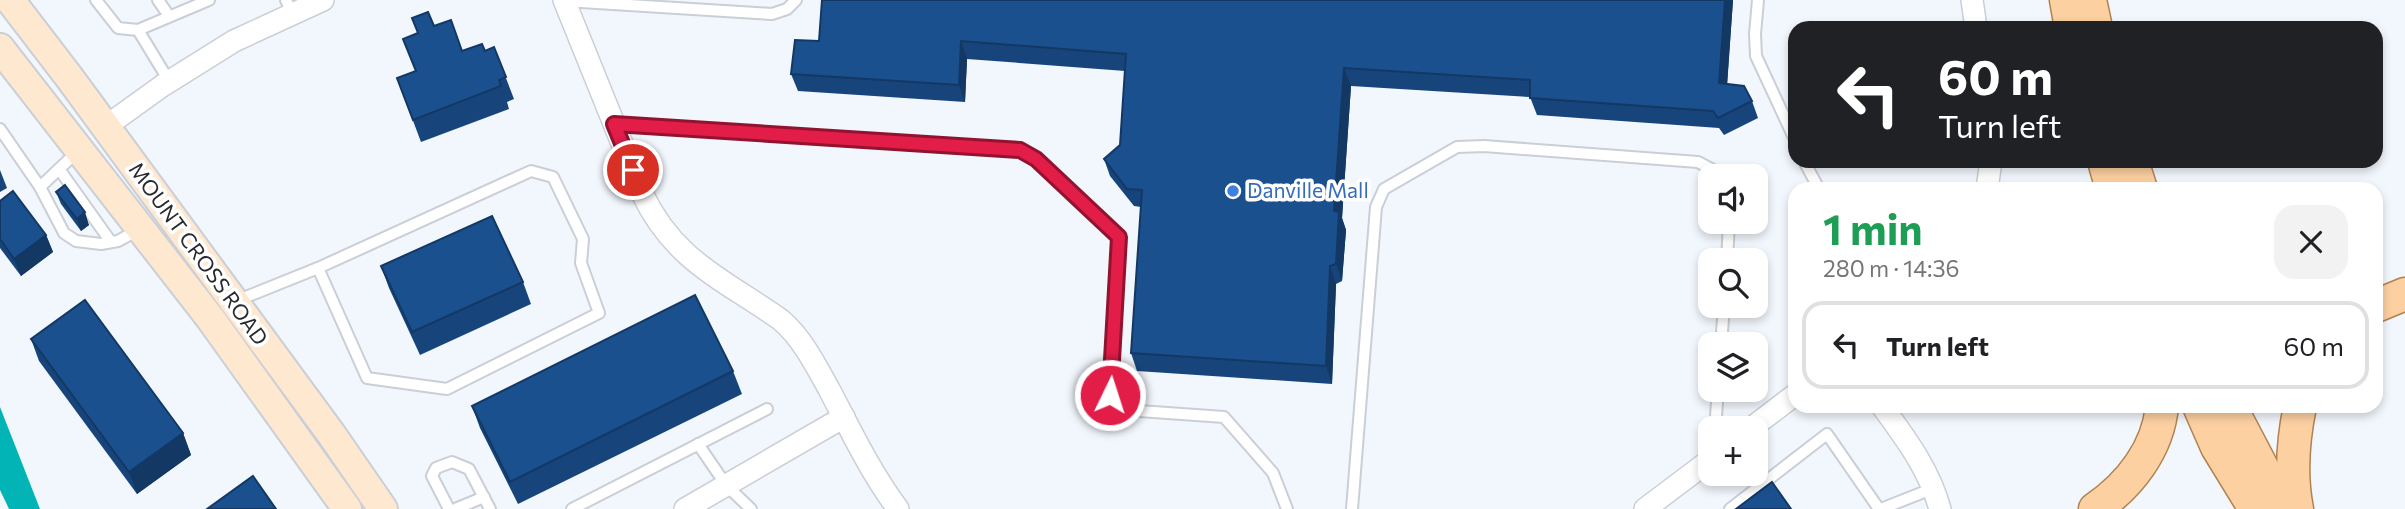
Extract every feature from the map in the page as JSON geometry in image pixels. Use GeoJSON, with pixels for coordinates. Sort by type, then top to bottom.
{"type":"FeatureCollection","features":[{"type":"Feature","properties":{"kind":"main road","name":"MOUNT CROSS ROAD"},"geometry":{"type":"LineString","coordinates":[[10,0],[383,509]]}},
{"type":"Feature","properties":{"kind":"main road"},"geometry":{"type":"LineString","coordinates":[[2066,0],[2070,21]]}},
{"type":"Feature","properties":{"kind":"main road"},"geometry":{"type":"LineString","coordinates":[[2090,0],[2094,21]]}},
{"type":"Feature","properties":{"kind":"main road","name":"MOUNT CROSS ROAD"},"geometry":{"type":"LineString","coordinates":[[1,51],[69,160],[141,228],[210,318],[347,509]]}},
{"type":"Feature","properties":{"kind":"main road"},"geometry":{"type":"LineString","coordinates":[[2383,303],[2405,294]]}},
{"type":"Feature","properties":{"kind":"main road"},"geometry":{"type":"LineString","coordinates":[[2095,509],[2127,483],[2142,462],[2154,438],[2161,413]]}},
{"type":"Feature","properties":{"kind":"main road"},"geometry":{"type":"LineString","coordinates":[[2202,413],[2217,447],[2255,509]]}},
{"type":"Feature","properties":{"kind":"main road"},"geometry":{"type":"LineString","coordinates":[[2234,413],[2286,509]]}},
{"type":"Feature","properties":{"kind":"main road"},"geometry":{"type":"LineString","coordinates":[[2297,509],[2292,463],[2299,413]]}},
{"type":"Feature","properties":{"kind":"street"},"geometry":{"type":"LineString","coordinates":[[105,127],[169,81],[289,7],[323,0]]}},
{"type":"Feature","properties":{"kind":"street"},"geometry":{"type":"LineString","coordinates":[[1972,0],[1975,21]]}},
{"type":"Feature","properties":{"kind":"street"},"geometry":{"type":"LineString","coordinates":[[564,1],[642,193],[664,233],[688,257],[788,326],[809,353],[898,509]]}},
{"type":"Feature","properties":{"kind":"street"},"geometry":{"type":"LineString","coordinates":[[1767,416],[1788,400]]}},
{"type":"Feature","properties":{"kind":"street"},"geometry":{"type":"LineString","coordinates":[[1887,413],[1923,465],[1937,499]]}},
{"type":"Feature","properties":{"kind":"street"},"geometry":{"type":"LineString","coordinates":[[685,509],[844,417]]}},
{"type":"Feature","properties":{"kind":"street"},"geometry":{"type":"LineString","coordinates":[[1645,509],[1698,469]]}},
{"type":"Feature","properties":{"kind":"lane"},"geometry":{"type":"LineString","coordinates":[[96,0],[118,28],[138,30],[209,0]]}},
{"type":"Feature","properties":{"kind":"lane"},"geometry":{"type":"LineString","coordinates":[[158,0],[169,16]]}},
{"type":"Feature","properties":{"kind":"lane"},"geometry":{"type":"LineString","coordinates":[[564,1],[772,14],[787,9],[796,0]]}},
{"type":"Feature","properties":{"kind":"lane"},"geometry":{"type":"LineString","coordinates":[[1758,0],[1756,56],[1788,125]]}},
{"type":"Feature","properties":{"kind":"lane"},"geometry":{"type":"LineString","coordinates":[[138,30],[169,81]]}},
{"type":"Feature","properties":{"kind":"lane"},"geometry":{"type":"LineString","coordinates":[[614,124],[1020,150],[1036,159],[1119,237],[1110,395],[1114,403],[1125,410],[1224,417],[1273,472],[1287,509]]}},
{"type":"Feature","properties":{"kind":"lane"},"geometry":{"type":"LineString","coordinates":[[0,129],[40,187],[64,233],[76,241],[101,244],[118,241],[141,228]]}},
{"type":"Feature","properties":{"kind":"lane"},"geometry":{"type":"LineString","coordinates":[[1352,509],[1376,207],[1384,189],[1457,146],[1702,164]]}},
{"type":"Feature","properties":{"kind":"lane"},"geometry":{"type":"LineString","coordinates":[[40,187],[69,160],[111,242]]}},
{"type":"Feature","properties":{"kind":"lane"},"geometry":{"type":"LineString","coordinates":[[233,302],[318,268],[531,171],[553,177],[583,239],[581,263],[599,313],[447,389],[367,378],[318,268]]}},
{"type":"Feature","properties":{"kind":"lane"},"geometry":{"type":"LineString","coordinates":[[572,509],[767,409]]}},
{"type":"Feature","properties":{"kind":"lane"},"geometry":{"type":"LineString","coordinates":[[1730,509],[1827,434],[1880,509],[1937,499]]}},
{"type":"Feature","properties":{"kind":"lane"},"geometry":{"type":"LineString","coordinates":[[698,444],[726,485],[751,509]]}},
{"type":"Feature","properties":{"kind":"lane"},"geometry":{"type":"LineString","coordinates":[[449,509],[432,476],[436,468],[452,462],[469,469],[490,509]]}},
{"type":"Feature","properties":{"kind":"lane"},"geometry":{"type":"LineString","coordinates":[[455,509],[484,498]]}},
{"type":"Feature","properties":{"kind":"water"},"geometry":{"type":"Polygon","coordinates":[[[0,407],[40,509],[9,509],[0,490],[0,407]]]}},
{"type":"Feature","properties":{"kind":"building","name":"Danville Mall"},"geometry":{"type":"Polygon","coordinates":[[[822,0],[1725,0],[1719,83],[1744,86],[1752,101],[1718,118],[1713,111],[1530,98],[1530,80],[1344,68],[1334,211],[1339,212],[1336,264],[1330,266],[1326,366],[1131,353],[1142,190],[1127,189],[1104,159],[1120,145],[1126,54],[961,41],[959,85],[791,74],[795,40],[819,41],[822,0]]]}},
{"type":"Feature","properties":{"kind":"building"},"geometry":{"type":"Polygon","coordinates":[[[428,12],[434,26],[451,20],[462,51],[482,44],[485,51],[494,47],[506,77],[499,80],[501,86],[413,120],[397,78],[416,71],[403,39],[418,33],[412,18],[428,12]]]}},
{"type":"Feature","properties":{"kind":"building"},"geometry":{"type":"Polygon","coordinates":[[[65,185],[85,212],[77,219],[56,192],[65,185]]]}},
{"type":"Feature","properties":{"kind":"building"},"geometry":{"type":"Polygon","coordinates":[[[13,191],[46,235],[14,259],[0,239],[0,201],[13,191]]]}},
{"type":"Feature","properties":{"kind":"building"},"geometry":{"type":"Polygon","coordinates":[[[492,216],[523,282],[412,332],[381,266],[492,216]]]}},
{"type":"Feature","properties":{"kind":"building"},"geometry":{"type":"Polygon","coordinates":[[[695,295],[733,371],[510,482],[472,406],[695,295]]]}},
{"type":"Feature","properties":{"kind":"building"},"geometry":{"type":"Polygon","coordinates":[[[85,300],[183,433],[129,472],[31,339],[85,300]]]}},
{"type":"Feature","properties":{"kind":"building"},"geometry":{"type":"Polygon","coordinates":[[[253,476],[276,509],[207,509],[253,476]]]}},
{"type":"Feature","properties":{"kind":"building"},"geometry":{"type":"Polygon","coordinates":[[[1772,482],[1791,509],[1736,509],[1768,486],[1772,482]]]}},
{"type":"Feature","properties":{"kind":"place","name":"Danville Mall"},"geometry":{"type":"Point","coordinates":[1233,191]}},
{"type":"Feature","properties":{"kind":"route"},"geometry":{"type":"LineString","coordinates":[[633,170],[614,124],[1020,150],[1036,159],[1119,237],[1110,395]]}}]}
